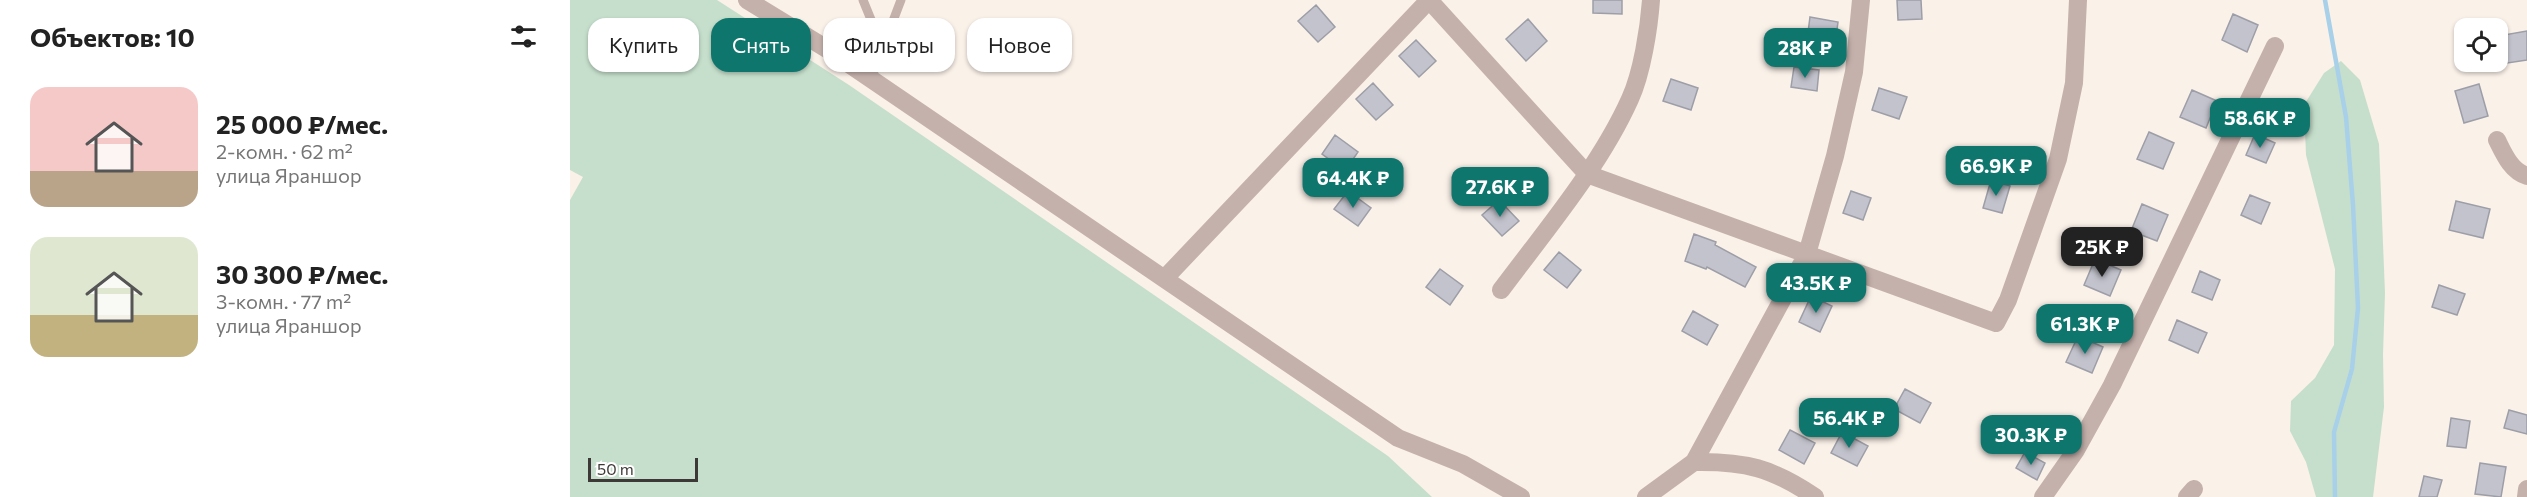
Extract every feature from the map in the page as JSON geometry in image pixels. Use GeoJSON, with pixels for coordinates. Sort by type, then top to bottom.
{"type":"FeatureCollection","features":[{"type":"Feature","properties":{"kind":"street"},"geometry":{"type":"LineString","coordinates":[[747,0],[827,49],[1398,438],[1463,464],[1521,497]]}},
{"type":"Feature","properties":{"kind":"street"},"geometry":{"type":"LineString","coordinates":[[1165,278],[1429,0],[1587,174],[1996,323],[2008,300],[2058,159],[2074,83],[2078,0]]}},
{"type":"Feature","properties":{"kind":"street"},"geometry":{"type":"LineString","coordinates":[[1501,290],[1587,174],[1631,98],[1648,31],[1651,0]]}},
{"type":"Feature","properties":{"kind":"street"},"geometry":{"type":"LineString","coordinates":[[1646,497],[1694,462],[1807,254],[1835,156],[1854,72],[1861,0]]}},
{"type":"Feature","properties":{"kind":"street"},"geometry":{"type":"LineString","coordinates":[[2043,497],[2076,450],[2112,385],[2275,46]]}},
{"type":"Feature","properties":{"kind":"street"},"geometry":{"type":"LineString","coordinates":[[2497,140],[2506,159],[2520,174],[2527,176]]}},
{"type":"Feature","properties":{"kind":"street"},"geometry":{"type":"LineString","coordinates":[[1694,462],[1730,461],[1757,467],[1798,485],[1815,497]]}},
{"type":"Feature","properties":{"kind":"street"},"geometry":{"type":"LineString","coordinates":[[2526,497],[2527,489]]}},
{"type":"Feature","properties":{"kind":"lane"},"geometry":{"type":"LineString","coordinates":[[863,0],[870,18]]}},
{"type":"Feature","properties":{"kind":"lane"},"geometry":{"type":"LineString","coordinates":[[893,18],[902,0]]}},
{"type":"Feature","properties":{"kind":"lane"},"geometry":{"type":"LineString","coordinates":[[871,79],[874,72]]}},
{"type":"Feature","properties":{"kind":"green space"},"geometry":{"type":"Polygon","coordinates":[[[570,0],[717,0],[745,18],[711,18],[711,72],[811,72],[811,61],[823,68],[823,72],[829,72],[849,85],[1388,456],[1432,497],[570,497],[570,200],[583,177],[570,170],[570,0]]]}},
{"type":"Feature","properties":{"kind":"green space"},"geometry":{"type":"Polygon","coordinates":[[[2341,61],[2360,80],[2379,144],[2385,293],[2384,407],[2373,497],[2316,497],[2306,462],[2290,431],[2291,401],[2315,378],[2334,345],[2335,269],[2306,155],[2304,105],[2324,73],[2341,61]]]}},
{"type":"Feature","properties":{"kind":"building"},"geometry":{"type":"Polygon","coordinates":[[[1593,0],[1622,0],[1622,14],[1593,13],[1593,0]]]}},
{"type":"Feature","properties":{"kind":"building"},"geometry":{"type":"Polygon","coordinates":[[[1897,0],[1921,0],[1922,19],[1898,20],[1897,0]]]}},
{"type":"Feature","properties":{"kind":"building"},"geometry":{"type":"Polygon","coordinates":[[[1316,5],[1335,27],[1318,42],[1298,21],[1316,5]]]}},
{"type":"Feature","properties":{"kind":"building"},"geometry":{"type":"Polygon","coordinates":[[[2233,14],[2258,25],[2247,52],[2222,40],[2233,14]]]}},
{"type":"Feature","properties":{"kind":"building"},"geometry":{"type":"Polygon","coordinates":[[[1810,17],[1838,22],[1835,44],[1807,40],[1810,17]]]}},
{"type":"Feature","properties":{"kind":"building"},"geometry":{"type":"Polygon","coordinates":[[[1528,19],[1547,41],[1526,61],[1506,39],[1528,19]]]}},
{"type":"Feature","properties":{"kind":"building"},"geometry":{"type":"Polygon","coordinates":[[[2527,31],[2527,60],[2508,63],[2508,34],[2527,31]]]}},
{"type":"Feature","properties":{"kind":"building"},"geometry":{"type":"Polygon","coordinates":[[[1416,40],[1436,61],[1419,77],[1399,56],[1416,40]]]}},
{"type":"Feature","properties":{"kind":"building"},"geometry":{"type":"Polygon","coordinates":[[[1794,67],[1819,70],[1817,91],[1791,87],[1794,67]]]}},
{"type":"Feature","properties":{"kind":"building"},"geometry":{"type":"Polygon","coordinates":[[[1671,79],[1698,88],[1691,110],[1663,101],[1671,79]]]}},
{"type":"Feature","properties":{"kind":"building"},"geometry":{"type":"Polygon","coordinates":[[[1373,83],[1393,105],[1376,120],[1356,99],[1373,83]]]}},
{"type":"Feature","properties":{"kind":"building"},"geometry":{"type":"Polygon","coordinates":[[[2479,84],[2488,116],[2464,123],[2455,91],[2479,84]]]}},
{"type":"Feature","properties":{"kind":"building"},"geometry":{"type":"Polygon","coordinates":[[[1879,88],[1907,97],[1899,119],[1872,110],[1879,88]]]}},
{"type":"Feature","properties":{"kind":"building"},"geometry":{"type":"Polygon","coordinates":[[[2192,90],[2217,101],[2206,128],[2180,117],[2192,90]]]}},
{"type":"Feature","properties":{"kind":"building"},"geometry":{"type":"Polygon","coordinates":[[[2149,132],[2174,143],[2163,169],[2137,159],[2149,132]]]}},
{"type":"Feature","properties":{"kind":"building"},"geometry":{"type":"Polygon","coordinates":[[[2255,134],[2275,143],[2266,163],[2246,155],[2255,134]]]}},
{"type":"Feature","properties":{"kind":"building"},"geometry":{"type":"Polygon","coordinates":[[[1335,135],[1358,152],[1345,171],[1322,154],[1335,135]]]}},
{"type":"Feature","properties":{"kind":"building"},"geometry":{"type":"Polygon","coordinates":[[[1991,180],[2010,186],[2002,213],[1983,208],[1991,180]]]}},
{"type":"Feature","properties":{"kind":"building"},"geometry":{"type":"Polygon","coordinates":[[[1348,191],[1371,208],[1358,226],[1334,209],[1348,191]]]}},
{"type":"Feature","properties":{"kind":"building"},"geometry":{"type":"Polygon","coordinates":[[[1851,191],[1871,198],[1863,220],[1843,213],[1851,191]]]}},
{"type":"Feature","properties":{"kind":"building"},"geometry":{"type":"Polygon","coordinates":[[[2250,195],[2270,203],[2261,224],[2241,215],[2250,195]]]}},
{"type":"Feature","properties":{"kind":"building"},"geometry":{"type":"Polygon","coordinates":[[[1499,200],[1519,221],[1502,236],[1482,215],[1499,200]]]}},
{"type":"Feature","properties":{"kind":"building"},"geometry":{"type":"Polygon","coordinates":[[[2456,201],[2490,209],[2483,238],[2449,230],[2456,201]]]}},
{"type":"Feature","properties":{"kind":"building"},"geometry":{"type":"Polygon","coordinates":[[[2142,204],[2168,215],[2157,241],[2131,231],[2142,204]]]}},
{"type":"Feature","properties":{"kind":"building"},"geometry":{"type":"Polygon","coordinates":[[[1694,234],[1716,242],[1715,245],[1756,267],[1745,287],[1707,267],[1706,269],[1685,261],[1694,234]]]}},
{"type":"Feature","properties":{"kind":"building"},"geometry":{"type":"Polygon","coordinates":[[[1559,252],[1581,270],[1567,288],[1544,270],[1559,252]]]}},
{"type":"Feature","properties":{"kind":"building"},"geometry":{"type":"Polygon","coordinates":[[[2095,259],[2121,270],[2110,296],[2084,285],[2095,259]]]}},
{"type":"Feature","properties":{"kind":"building"},"geometry":{"type":"Polygon","coordinates":[[[1440,269],[1463,286],[1450,305],[1426,287],[1440,269]]]}},
{"type":"Feature","properties":{"kind":"building"},"geometry":{"type":"Polygon","coordinates":[[[2200,271],[2220,280],[2212,300],[2192,292],[2200,271]]]}},
{"type":"Feature","properties":{"kind":"building"},"geometry":{"type":"Polygon","coordinates":[[[2439,285],[2465,294],[2457,315],[2432,307],[2439,285]]]}},
{"type":"Feature","properties":{"kind":"building"},"geometry":{"type":"Polygon","coordinates":[[[1811,296],[1832,306],[1820,332],[1799,322],[1811,296]]]}},
{"type":"Feature","properties":{"kind":"building"},"geometry":{"type":"Polygon","coordinates":[[[1693,311],[1718,325],[1707,345],[1682,331],[1693,311]]]}},
{"type":"Feature","properties":{"kind":"building"},"geometry":{"type":"Polygon","coordinates":[[[2177,320],[2207,333],[2198,353],[2169,340],[2177,320]]]}},
{"type":"Feature","properties":{"kind":"building"},"geometry":{"type":"Polygon","coordinates":[[[2078,336],[2103,347],[2092,373],[2066,362],[2078,336]]]}},
{"type":"Feature","properties":{"kind":"building"},"geometry":{"type":"Polygon","coordinates":[[[1905,389],[1931,403],[1920,423],[1894,409],[1905,389]]]}},
{"type":"Feature","properties":{"kind":"building"},"geometry":{"type":"Polygon","coordinates":[[[2509,410],[2527,415],[2527,434],[2504,428],[2509,410]]]}},
{"type":"Feature","properties":{"kind":"building"},"geometry":{"type":"Polygon","coordinates":[[[2451,418],[2470,421],[2466,448],[2447,446],[2451,418]]]}},
{"type":"Feature","properties":{"kind":"building"},"geometry":{"type":"Polygon","coordinates":[[[1790,430],[1815,443],[1804,464],[1779,450],[1790,430]]]}},
{"type":"Feature","properties":{"kind":"building"},"geometry":{"type":"Polygon","coordinates":[[[1842,432],[1868,446],[1857,466],[1831,453],[1842,432]]]}},
{"type":"Feature","properties":{"kind":"building"},"geometry":{"type":"Polygon","coordinates":[[[2025,452],[2045,463],[2037,480],[2016,468],[2025,452]]]}},
{"type":"Feature","properties":{"kind":"building"},"geometry":{"type":"Polygon","coordinates":[[[2480,463],[2506,467],[2501,497],[2475,494],[2480,463]]]}},
{"type":"Feature","properties":{"kind":"building"},"geometry":{"type":"Polygon","coordinates":[[[2424,476],[2442,480],[2437,497],[2419,497],[2424,476]]]}},
{"type":"Feature","properties":{"kind":"waterway"},"geometry":{"type":"LineString","coordinates":[[2325,0],[2346,117],[2358,308],[2352,369],[2334,432],[2335,497]]}}]}
